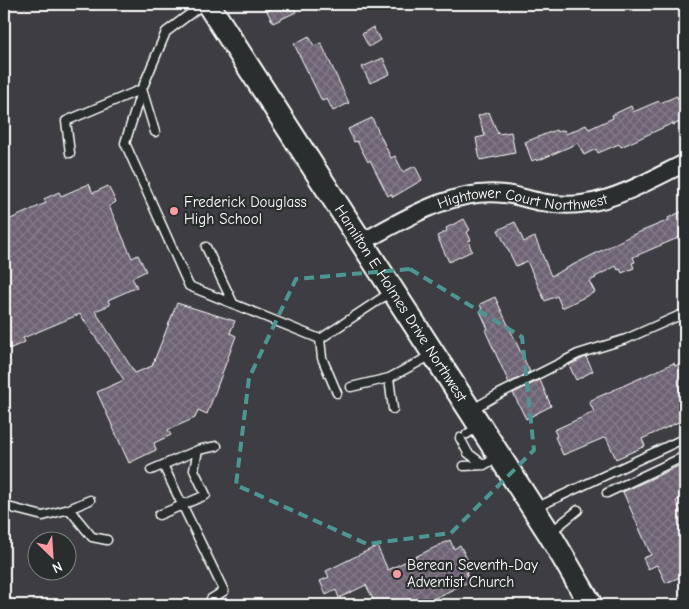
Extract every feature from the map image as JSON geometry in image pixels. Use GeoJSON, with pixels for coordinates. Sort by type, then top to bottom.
{"type":"FeatureCollection","features":[{"type":"Feature","properties":{"kind":"main road","name":"Hamilton E Holmes Drive Northwest"},"geometry":{"type":"LineString","coordinates":[[208,4],[434,354],[469,427],[492,461],[533,508],[591,604]]}},
{"type":"Feature","properties":{"kind":"street","name":"Hightower Court Northwest"},"geometry":{"type":"LineString","coordinates":[[362,242],[410,217],[449,200],[469,195],[504,194],[564,205],[587,203],[609,198],[685,163]]}},
{"type":"Feature","properties":{"kind":"lane"},"geometry":{"type":"LineString","coordinates":[[203,4],[166,32],[142,89],[125,143],[189,286],[320,339]]}},
{"type":"Feature","properties":{"kind":"lane"},"geometry":{"type":"LineString","coordinates":[[142,89],[155,132]]}},
{"type":"Feature","properties":{"kind":"lane"},"geometry":{"type":"LineString","coordinates":[[70,152],[66,121],[142,89]]}},
{"type":"Feature","properties":{"kind":"lane"},"geometry":{"type":"LineString","coordinates":[[206,247],[232,303]]}},
{"type":"Feature","properties":{"kind":"lane"},"geometry":{"type":"LineString","coordinates":[[320,339],[393,290]]}},
{"type":"Feature","properties":{"kind":"lane"},"geometry":{"type":"LineString","coordinates":[[469,427],[499,394],[578,354],[626,339],[685,313]]}},
{"type":"Feature","properties":{"kind":"lane"},"geometry":{"type":"LineString","coordinates":[[320,339],[322,358],[337,393]]}},
{"type":"Feature","properties":{"kind":"lane"},"geometry":{"type":"LineString","coordinates":[[351,387],[389,378],[434,354]]}},
{"type":"Feature","properties":{"kind":"lane"},"geometry":{"type":"LineString","coordinates":[[389,378],[393,409]]}},
{"type":"Feature","properties":{"kind":"lane"},"geometry":{"type":"LineString","coordinates":[[533,508],[685,438]]}},
{"type":"Feature","properties":{"kind":"lane"},"geometry":{"type":"LineString","coordinates":[[151,470],[198,450],[217,446]]}},
{"type":"Feature","properties":{"kind":"lane"},"geometry":{"type":"LineString","coordinates":[[159,515],[206,495],[194,470],[198,450]]}},
{"type":"Feature","properties":{"kind":"lane"},"geometry":{"type":"LineString","coordinates":[[607,493],[685,456]]}},
{"type":"Feature","properties":{"kind":"lane"},"geometry":{"type":"LineString","coordinates":[[464,466],[492,461]]}},
{"type":"Feature","properties":{"kind":"lane"},"geometry":{"type":"LineString","coordinates":[[163,465],[224,591],[211,599]]}},
{"type":"Feature","properties":{"kind":"lane"},"geometry":{"type":"LineString","coordinates":[[4,506],[43,516],[69,509],[90,500]]}},
{"type":"Feature","properties":{"kind":"lane"},"geometry":{"type":"LineString","coordinates":[[69,509],[92,537],[107,540]]}},
{"type":"Feature","properties":{"kind":"lane"},"geometry":{"type":"LineString","coordinates":[[549,533],[578,510]]}},
{"type":"Feature","properties":{"kind":"highlighted area"},"geometry":{"type":"Polygon","coordinates":[[[410,269],[522,337],[534,450],[451,533],[367,544],[236,485],[249,378],[296,279],[410,269]]]}},
{"type":"Feature","properties":{"kind":"building"},"geometry":{"type":"Polygon","coordinates":[[[268,4],[292,4],[296,12],[273,23],[267,11],[271,9],[268,4]]]}},
{"type":"Feature","properties":{"kind":"building"},"geometry":{"type":"Polygon","coordinates":[[[373,27],[380,40],[369,47],[362,34],[373,27]]]}},
{"type":"Feature","properties":{"kind":"building"},"geometry":{"type":"Polygon","coordinates":[[[309,36],[314,46],[321,43],[349,103],[333,111],[327,99],[322,101],[294,44],[309,36]]]}},
{"type":"Feature","properties":{"kind":"building"},"geometry":{"type":"Polygon","coordinates":[[[383,58],[390,74],[370,83],[362,67],[383,58]]]}},
{"type":"Feature","properties":{"kind":"building"},"geometry":{"type":"Polygon","coordinates":[[[677,96],[679,102],[685,99],[685,120],[673,125],[673,123],[621,147],[619,144],[598,153],[596,149],[584,155],[578,143],[537,161],[536,159],[532,161],[525,142],[556,130],[557,132],[564,130],[566,134],[586,125],[589,129],[613,118],[612,115],[631,106],[633,112],[677,96]]]}},
{"type":"Feature","properties":{"kind":"building"},"geometry":{"type":"Polygon","coordinates":[[[489,112],[498,134],[511,132],[515,153],[480,160],[476,138],[485,136],[478,116],[489,112]]]}},
{"type":"Feature","properties":{"kind":"building"},"geometry":{"type":"Polygon","coordinates":[[[372,118],[391,158],[395,156],[403,172],[415,166],[422,180],[393,197],[391,194],[388,196],[370,160],[368,162],[357,141],[354,142],[348,129],[372,118]]]}},
{"type":"Feature","properties":{"kind":"building"},"geometry":{"type":"Polygon","coordinates":[[[89,184],[93,193],[108,186],[116,202],[109,206],[132,258],[138,255],[146,271],[132,278],[137,287],[108,300],[110,305],[95,311],[135,373],[152,366],[177,303],[235,321],[230,333],[236,336],[207,414],[198,410],[195,418],[168,430],[171,435],[154,443],[156,450],[129,463],[97,392],[124,380],[80,314],[23,338],[25,342],[9,349],[7,345],[4,347],[4,222],[46,203],[44,199],[59,192],[61,196],[89,184]]]}},
{"type":"Feature","properties":{"kind":"building"},"geometry":{"type":"Polygon","coordinates":[[[685,210],[685,235],[633,257],[635,262],[632,263],[634,268],[622,273],[616,266],[595,277],[589,281],[595,292],[562,308],[557,296],[545,301],[527,261],[516,266],[498,230],[515,222],[524,242],[535,237],[551,276],[630,236],[669,220],[668,218],[685,210]]]}},
{"type":"Feature","properties":{"kind":"building"},"geometry":{"type":"Polygon","coordinates":[[[464,219],[470,230],[467,232],[471,240],[468,241],[472,251],[449,262],[437,236],[447,231],[446,228],[464,219]]]}},
{"type":"Feature","properties":{"kind":"building"},"geometry":{"type":"Polygon","coordinates":[[[495,297],[530,372],[509,383],[485,330],[488,329],[480,311],[482,310],[480,304],[495,297]]]}},
{"type":"Feature","properties":{"kind":"building"},"geometry":{"type":"Polygon","coordinates":[[[586,357],[593,371],[576,380],[569,365],[586,357]]]}},
{"type":"Feature","properties":{"kind":"building"},"geometry":{"type":"Polygon","coordinates":[[[685,361],[685,419],[642,439],[645,446],[616,459],[606,437],[563,455],[554,430],[594,412],[589,401],[674,363],[675,366],[685,361]]]}},
{"type":"Feature","properties":{"kind":"building"},"geometry":{"type":"Polygon","coordinates":[[[540,380],[551,406],[526,419],[513,393],[540,380]]]}},
{"type":"Feature","properties":{"kind":"building"},"geometry":{"type":"Polygon","coordinates":[[[685,463],[685,497],[676,501],[685,521],[685,575],[666,583],[657,565],[648,569],[643,558],[651,555],[623,492],[685,463]]]}},
{"type":"Feature","properties":{"kind":"building","name":"Berean Seventh-Day Adventist Church"},"geometry":{"type":"Polygon","coordinates":[[[450,540],[454,549],[460,545],[472,569],[466,572],[470,581],[421,605],[376,605],[366,585],[339,598],[336,590],[326,595],[320,581],[329,577],[326,571],[377,546],[388,570],[450,540]]]}},
{"type":"Feature","properties":{"kind":"place","name":"Frederick Douglass High School"},"geometry":{"type":"Point","coordinates":[174,211]}},
{"type":"Feature","properties":{"kind":"place","name":"Berean Seventh-Day Adventist Church"},"geometry":{"type":"Point","coordinates":[397,574]}}]}
